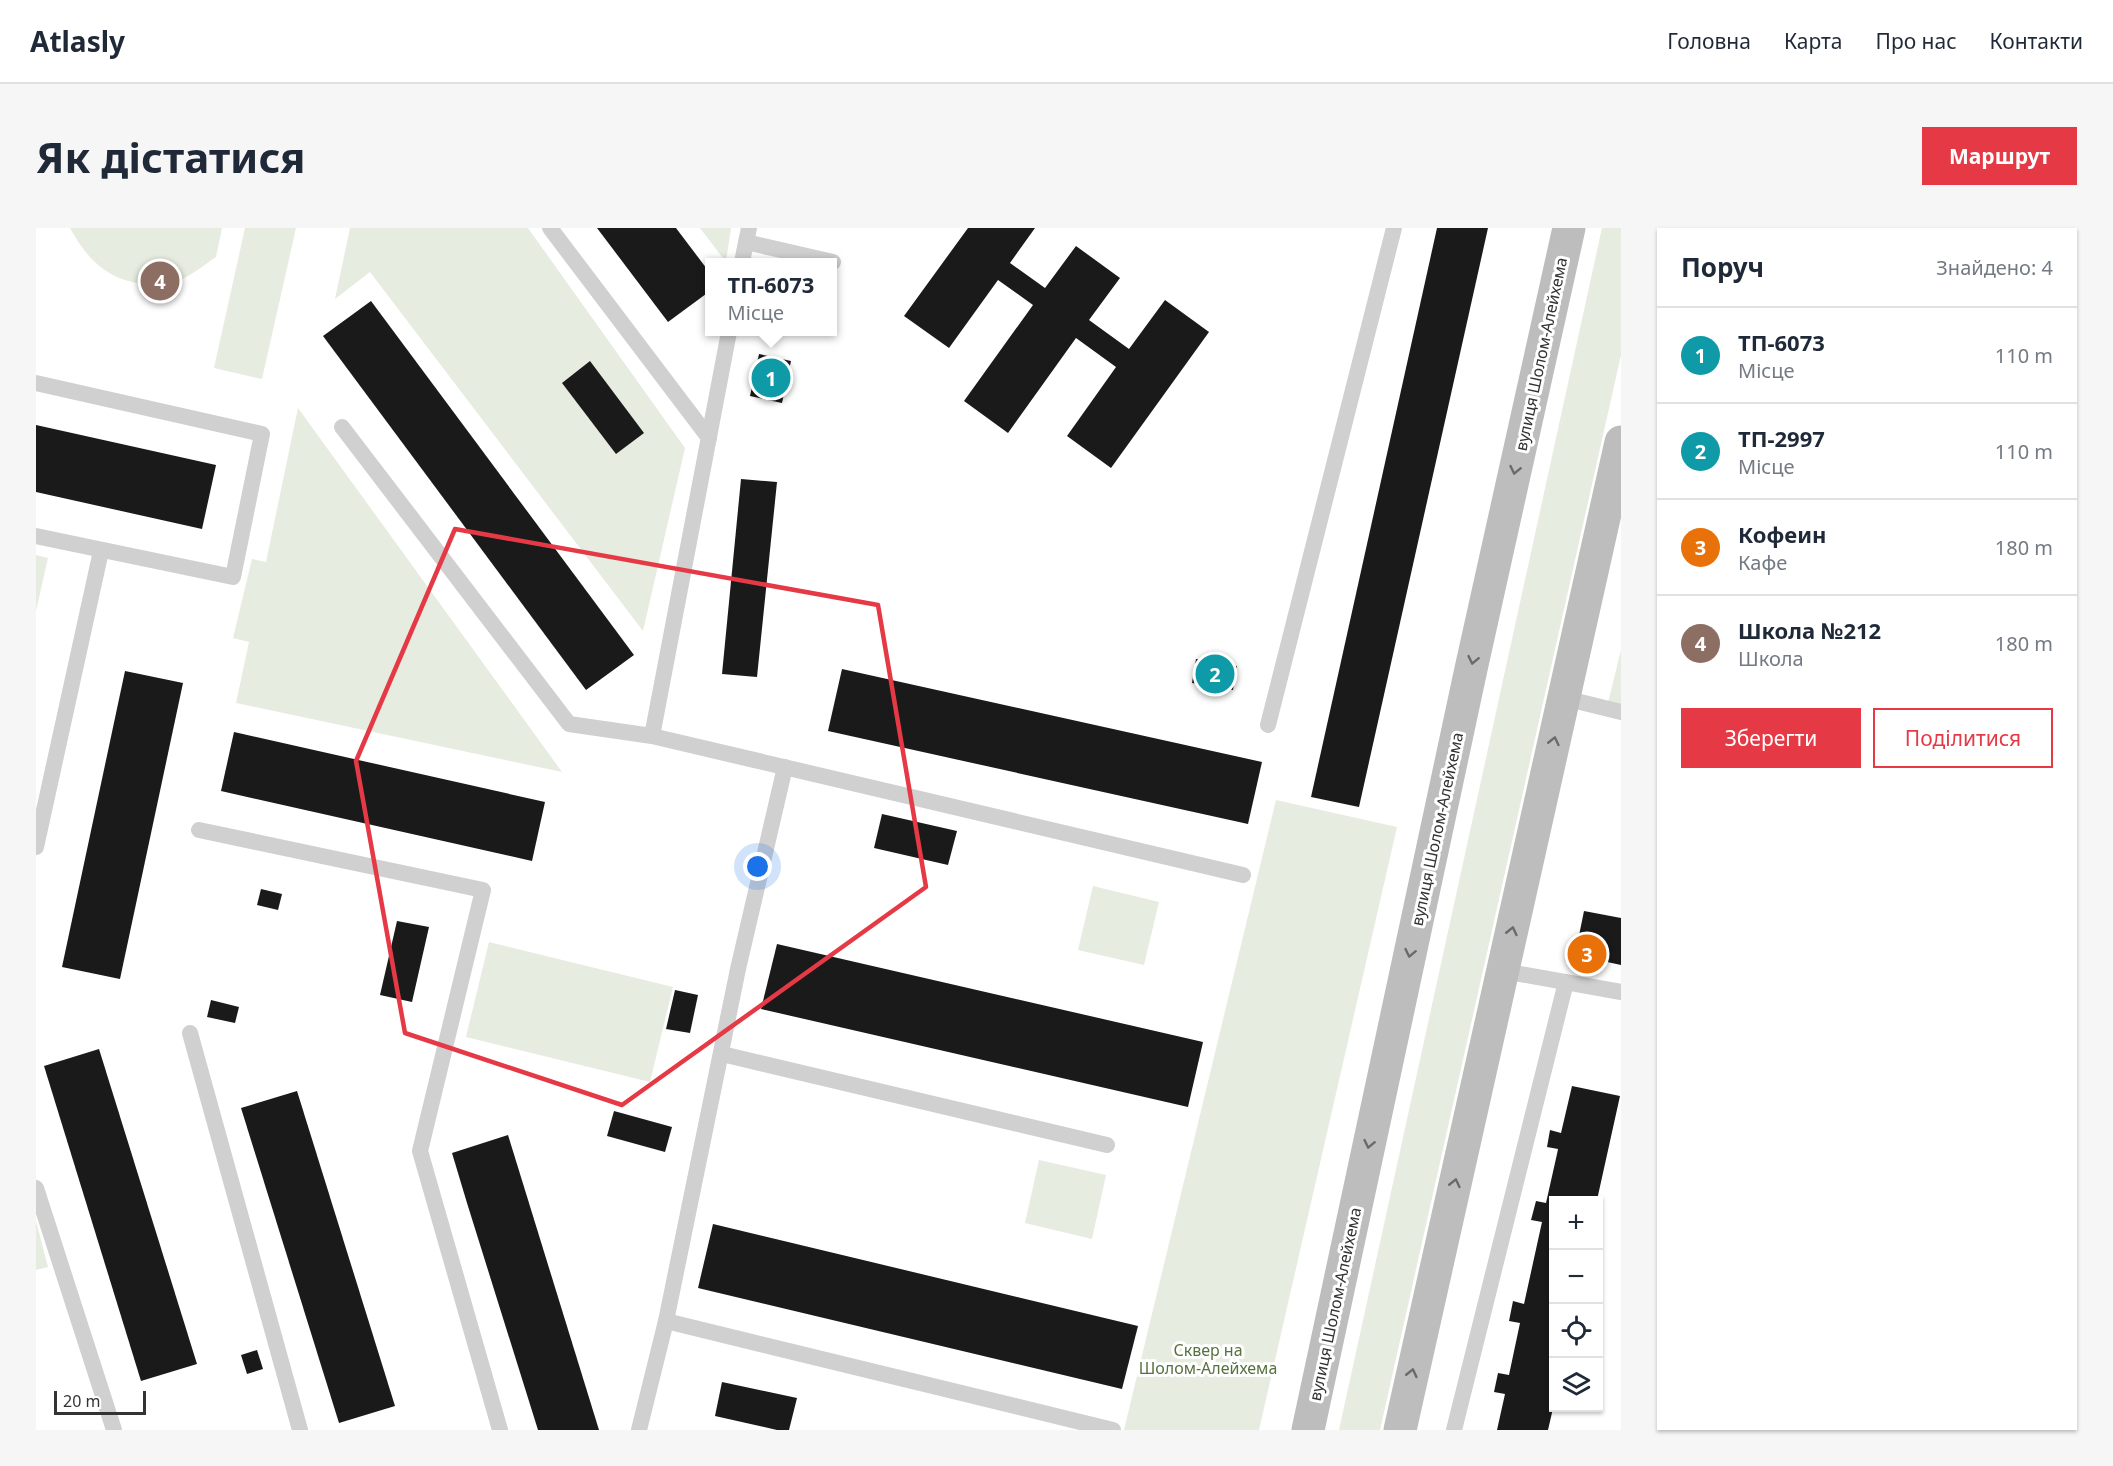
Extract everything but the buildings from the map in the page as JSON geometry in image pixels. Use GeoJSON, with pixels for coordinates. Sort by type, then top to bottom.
{"type":"FeatureCollection","features":[{"type":"Feature","properties":{"kind":"street","name":"вулиця Шолом-Алейхема"},"geometry":{"type":"LineString","coordinates":[[1308,1430],[1466,692],[1569,228]]}},
{"type":"Feature","properties":{"kind":"street"},"geometry":{"type":"LineString","coordinates":[[1400,1430],[1621,442]]}},
{"type":"Feature","properties":{"kind":"lane"},"geometry":{"type":"LineString","coordinates":[[550,228],[709,438]]}},
{"type":"Feature","properties":{"kind":"lane"},"geometry":{"type":"LineString","coordinates":[[1268,725],[1394,228]]}},
{"type":"Feature","properties":{"kind":"lane"},"geometry":{"type":"LineString","coordinates":[[743,258],[748,235],[820,258]]}},
{"type":"Feature","properties":{"kind":"lane"},"geometry":{"type":"LineString","coordinates":[[652,736],[728,336]]}},
{"type":"Feature","properties":{"kind":"lane"},"geometry":{"type":"LineString","coordinates":[[36,383],[262,434],[233,577],[36,536]]}},
{"type":"Feature","properties":{"kind":"lane"},"geometry":{"type":"LineString","coordinates":[[342,427],[569,724],[652,736],[1243,875]]}},
{"type":"Feature","properties":{"kind":"lane"},"geometry":{"type":"LineString","coordinates":[[36,848],[101,550]]}},
{"type":"Feature","properties":{"kind":"lane"},"geometry":{"type":"LineString","coordinates":[[1564,698],[1621,712]]}},
{"type":"Feature","properties":{"kind":"lane"},"geometry":{"type":"LineString","coordinates":[[639,1430],[666,1321],[738,969],[785,766]]}},
{"type":"Feature","properties":{"kind":"lane"},"geometry":{"type":"LineString","coordinates":[[199,830],[483,890],[420,1151],[500,1430]]}},
{"type":"Feature","properties":{"kind":"lane"},"geometry":{"type":"LineString","coordinates":[[1503,971],[1621,992]]}},
{"type":"Feature","properties":{"kind":"lane"},"geometry":{"type":"LineString","coordinates":[[1454,1430],[1566,982]]}},
{"type":"Feature","properties":{"kind":"lane"},"geometry":{"type":"LineString","coordinates":[[190,1033],[300,1430]]}},
{"type":"Feature","properties":{"kind":"lane"},"geometry":{"type":"LineString","coordinates":[[722,1054],[1107,1145]]}},
{"type":"Feature","properties":{"kind":"lane"},"geometry":{"type":"LineString","coordinates":[[36,1188],[114,1430]]}},
{"type":"Feature","properties":{"kind":"lane"},"geometry":{"type":"LineString","coordinates":[[666,1321],[1113,1430]]}},
{"type":"Feature","properties":{"kind":"highlighted area"},"geometry":{"type":"Polygon","coordinates":[[[455,529],[878,605],[926,887],[622,1105],[405,1033],[356,761],[455,529]]]}},
{"type":"Feature","properties":{"kind":"green space"},"geometry":{"type":"Polygon","coordinates":[[[70,228],[222,228],[216,257],[184,278],[170,284],[158,285],[131,282],[109,273],[91,258],[70,228]]]}},
{"type":"Feature","properties":{"kind":"green space"},"geometry":{"type":"Polygon","coordinates":[[[245,228],[296,228],[262,379],[214,368],[245,228]]]}},
{"type":"Feature","properties":{"kind":"green space"},"geometry":{"type":"Polygon","coordinates":[[[350,228],[528,228],[685,448],[643,631],[370,272],[335,299],[350,228]]]}},
{"type":"Feature","properties":{"kind":"green space"},"geometry":{"type":"Polygon","coordinates":[[[700,228],[731,228],[727,258],[723,258],[700,228]]]}},
{"type":"Feature","properties":{"kind":"green space"},"geometry":{"type":"Polygon","coordinates":[[[1602,228],[1621,228],[1621,355],[1380,1430],[1339,1430],[1602,228]]]}},
{"type":"Feature","properties":{"kind":"green space"},"geometry":{"type":"Polygon","coordinates":[[[298,408],[562,772],[236,703],[249,642],[233,638],[252,559],[266,562],[298,408]]]}},
{"type":"Feature","properties":{"kind":"green space"},"geometry":{"type":"Polygon","coordinates":[[[36,555],[48,558],[36,611],[36,555]]]}},
{"type":"Feature","properties":{"kind":"green space"},"geometry":{"type":"Polygon","coordinates":[[[1621,650],[1621,706],[1608,703],[1621,650]]]}},
{"type":"Feature","properties":{"kind":"green space","name":"Сквер на Шолом-Алейхема"},"geometry":{"type":"Polygon","coordinates":[[[1276,800],[1397,827],[1259,1430],[1124,1430],[1276,800]]]}},
{"type":"Feature","properties":{"kind":"green space"},"geometry":{"type":"Polygon","coordinates":[[[1093,886],[1159,902],[1144,965],[1078,950],[1093,886]]]}},
{"type":"Feature","properties":{"kind":"green space"},"geometry":{"type":"Polygon","coordinates":[[[489,942],[673,987],[650,1082],[466,1037],[489,942]]]}},
{"type":"Feature","properties":{"kind":"green space"},"geometry":{"type":"Polygon","coordinates":[[[1039,1160],[1106,1175],[1092,1239],[1025,1223],[1039,1160]]]}},
{"type":"Feature","properties":{"kind":"green space"},"geometry":{"type":"Polygon","coordinates":[[[36,1221],[48,1267],[36,1270],[36,1221]]]}},
{"type":"Feature","properties":{"kind":"place","name":"Школа №212"},"geometry":{"type":"Point","coordinates":[160,281]}},
{"type":"Feature","properties":{"kind":"place","name":"ТП-6073"},"geometry":{"type":"Point","coordinates":[771,378]}},
{"type":"Feature","properties":{"kind":"place","name":"ТП-2997"},"geometry":{"type":"Point","coordinates":[1215,674]}},
{"type":"Feature","properties":{"kind":"place","name":"Кофеин"},"geometry":{"type":"Point","coordinates":[1587,954]}}]}
